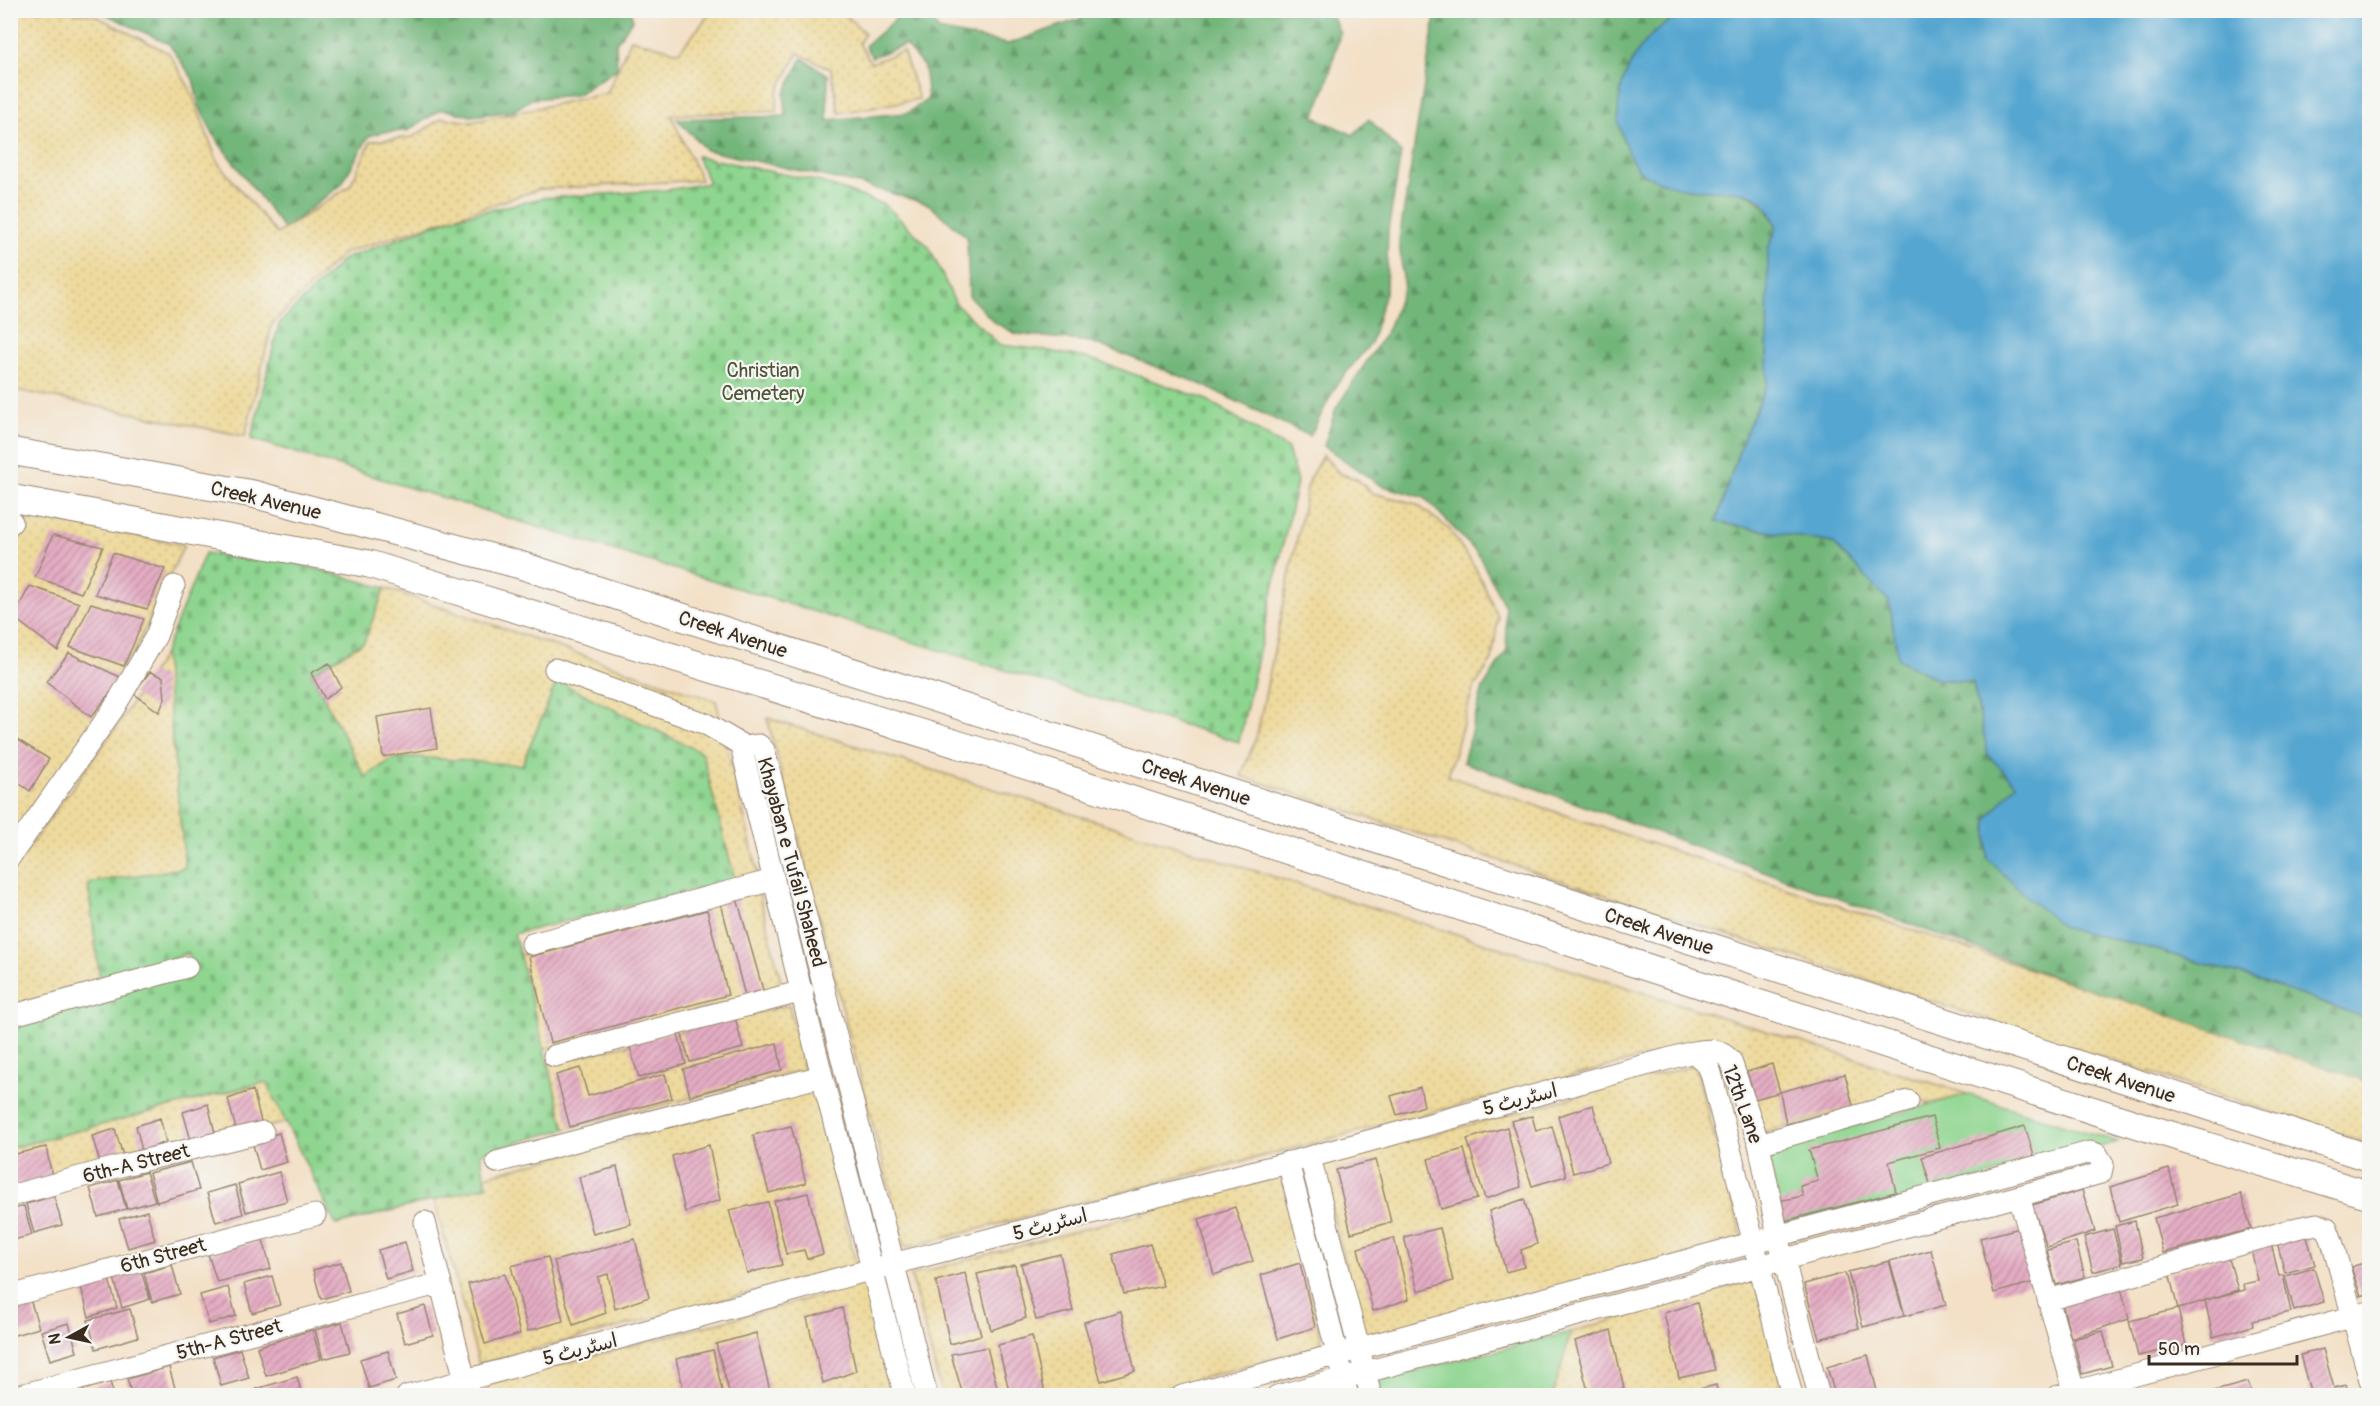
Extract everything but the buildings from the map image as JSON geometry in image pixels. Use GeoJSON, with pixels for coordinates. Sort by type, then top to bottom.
{"type":"FeatureCollection","features":[{"type":"Feature","properties":{"kind":"main road","name":"Creek Avenue"},"geometry":{"type":"LineString","coordinates":[[10,451],[253,494],[520,565],[2370,1158]]}},
{"type":"Feature","properties":{"kind":"main road","name":"Creek Avenue"},"geometry":{"type":"LineString","coordinates":[[11,515],[369,564],[998,756],[2056,1099],[2370,1195]]}},
{"type":"Feature","properties":{"kind":"street"},"geometry":{"type":"LineString","coordinates":[[10,858],[114,708],[156,636],[174,586]]}},
{"type":"Feature","properties":{"kind":"street"},"geometry":{"type":"LineString","coordinates":[[555,669],[706,724],[747,748]]}},
{"type":"Feature","properties":{"kind":"street","name":"Khayaban e Tufail Shaheed"},"geometry":{"type":"LineString","coordinates":[[904,1395],[822,1076],[743,754],[747,748],[759,745],[764,750],[927,1395]]}},
{"type":"Feature","properties":{"kind":"street"},"geometry":{"type":"LineString","coordinates":[[532,944],[773,880]]}},
{"type":"Feature","properties":{"kind":"street"},"geometry":{"type":"LineString","coordinates":[[10,1016],[187,967]]}},
{"type":"Feature","properties":{"kind":"street"},"geometry":{"type":"LineString","coordinates":[[554,1056],[802,991]]}},
{"type":"Feature","properties":{"kind":"street","name":"12th Lane"},"geometry":{"type":"LineString","coordinates":[[1693,1052],[1712,1049],[1724,1054],[1731,1062],[1759,1144],[1778,1236],[1819,1395]]}},
{"type":"Feature","properties":{"kind":"street","name":"اسٹریٹ 5"},"geometry":{"type":"LineString","coordinates":[[407,1395],[467,1388],[873,1269],[1288,1162],[1693,1052]]}},
{"type":"Feature","properties":{"kind":"street","name":"12th Lane"},"geometry":{"type":"LineString","coordinates":[[1693,1052],[1707,1064],[1711,1073],[1792,1395]]}},
{"type":"Feature","properties":{"kind":"street"},"geometry":{"type":"LineString","coordinates":[[497,1162],[822,1076]]}},
{"type":"Feature","properties":{"kind":"street"},"geometry":{"type":"LineString","coordinates":[[1759,1144],[1908,1101]]}},
{"type":"Feature","properties":{"kind":"street","name":"6th-A Street"},"geometry":{"type":"LineString","coordinates":[[10,1196],[124,1165],[263,1132]]}},
{"type":"Feature","properties":{"kind":"street"},"geometry":{"type":"LineString","coordinates":[[1182,1395],[2090,1152],[2097,1154],[2101,1159],[2103,1168],[2101,1173],[1785,1261],[1365,1372],[1346,1387],[1277,1395]]}},
{"type":"Feature","properties":{"kind":"street"},"geometry":{"type":"LineString","coordinates":[[1310,1156],[1371,1395]]}},
{"type":"Feature","properties":{"kind":"street"},"geometry":{"type":"LineString","coordinates":[[1288,1162],[1346,1387]]}},
{"type":"Feature","properties":{"kind":"street"},"geometry":{"type":"LineString","coordinates":[[2019,1196],[2048,1300],[2066,1393],[2361,1315]]}},
{"type":"Feature","properties":{"kind":"street","name":"6th Street"},"geometry":{"type":"LineString","coordinates":[[10,1296],[315,1215]]}},
{"type":"Feature","properties":{"kind":"street"},"geometry":{"type":"LineString","coordinates":[[425,1222],[467,1388]]}},
{"type":"Feature","properties":{"kind":"street"},"geometry":{"type":"LineString","coordinates":[[2048,1300],[2317,1224],[2326,1228],[2361,1315],[2370,1380]]}},
{"type":"Feature","properties":{"kind":"street","name":"5th-A Street"},"geometry":{"type":"LineString","coordinates":[[17,1395],[441,1283]]}},
{"type":"Feature","properties":{"kind":"green space"},"geometry":{"type":"Polygon","coordinates":[[[630,10],[633,19],[616,43],[617,69],[576,95],[531,99],[514,111],[471,116],[442,109],[407,131],[383,132],[369,136],[341,185],[284,229],[216,139],[199,106],[193,79],[169,44],[99,11],[630,10]]]}},
{"type":"Feature","properties":{"kind":"green space"},"geometry":{"type":"Polygon","coordinates":[[[905,11],[938,11],[930,16],[938,30],[1008,44],[1082,18],[1081,11],[1330,11],[1340,33],[1327,83],[1314,117],[1353,135],[1369,119],[1401,153],[1388,231],[1386,289],[1371,343],[1337,384],[1310,436],[1198,383],[1091,342],[1016,334],[994,322],[969,296],[967,237],[928,204],[863,185],[706,150],[677,119],[786,116],[784,95],[802,58],[828,75],[827,120],[907,113],[928,99],[924,67],[905,45],[872,57],[865,46],[905,11]]]}},
{"type":"Feature","properties":{"kind":"green space"},"geometry":{"type":"Polygon","coordinates":[[[1436,11],[1691,11],[1685,13],[1701,190],[1738,191],[1756,198],[1764,205],[1777,228],[1768,249],[1767,384],[1742,442],[1716,522],[1833,543],[1889,601],[1898,659],[1937,679],[1973,682],[1988,755],[2017,784],[1987,819],[2064,928],[2132,943],[2250,977],[2369,1019],[2369,1097],[2279,1068],[2275,1048],[2226,1039],[1463,762],[1483,688],[1507,650],[1505,607],[1478,554],[1425,498],[1380,485],[1324,446],[1336,408],[1388,329],[1404,287],[1399,240],[1436,11]]]}},
{"type":"Feature","properties":{"kind":"green space","name":"Christian Cemetery"},"geometry":{"type":"Polygon","coordinates":[[[697,156],[821,182],[885,205],[929,247],[956,304],[1000,345],[1045,350],[1091,359],[1207,400],[1288,449],[1297,482],[1239,742],[251,439],[279,324],[344,259],[453,218],[543,198],[667,190],[709,183],[697,156]]]}},
{"type":"Feature","properties":{"kind":"green space"},"geometry":{"type":"Polygon","coordinates":[[[205,553],[259,561],[273,557],[385,588],[364,642],[311,673],[365,777],[392,759],[416,757],[522,765],[557,681],[702,753],[735,880],[514,934],[565,1129],[480,1153],[487,1186],[336,1225],[266,1082],[11,1148],[11,1022],[191,969],[189,953],[100,981],[88,883],[185,868],[164,654],[205,553]]]}},
{"type":"Feature","properties":{"kind":"green space"},"geometry":{"type":"Polygon","coordinates":[[[1967,1094],[2118,1142],[1785,1229],[1766,1150],[1967,1094]]]}},
{"type":"Feature","properties":{"kind":"green space"},"geometry":{"type":"Polygon","coordinates":[[[1571,1332],[1553,1395],[1382,1395],[1377,1380],[1571,1332]]]}},
{"type":"Feature","properties":{"kind":"sand"},"geometry":{"type":"Polygon","coordinates":[[[54,10],[94,15],[169,53],[190,89],[218,163],[277,234],[350,186],[371,141],[413,137],[442,118],[472,122],[607,93],[631,39],[679,52],[712,11],[841,11],[865,33],[859,43],[871,63],[903,51],[919,99],[839,113],[831,69],[798,53],[777,93],[777,111],[671,115],[701,180],[540,189],[344,253],[272,324],[245,436],[11,389],[11,11],[54,10]]]}},
{"type":"Feature","properties":{"kind":"sand"},"geometry":{"type":"Polygon","coordinates":[[[1323,455],[1339,473],[1357,479],[1372,493],[1416,504],[1449,529],[1475,567],[1498,617],[1492,660],[1473,689],[1448,776],[2369,1082],[2369,1144],[1241,776],[1257,735],[1309,479],[1323,455]]]}},
{"type":"Feature","properties":{"kind":"sand"},"geometry":{"type":"Polygon","coordinates":[[[31,516],[184,545],[108,709],[10,841],[10,550],[31,516]]]}},
{"type":"Feature","properties":{"kind":"sand"},"geometry":{"type":"Polygon","coordinates":[[[385,588],[716,701],[758,874],[735,880],[702,753],[557,681],[522,765],[365,777],[311,673],[364,642],[385,588]]]}},
{"type":"Feature","properties":{"kind":"sand"},"geometry":{"type":"Polygon","coordinates":[[[164,654],[185,868],[88,883],[100,981],[11,1011],[11,872],[117,726],[164,654]]]}},
{"type":"Feature","properties":{"kind":"sand"},"geometry":{"type":"Polygon","coordinates":[[[767,718],[1967,1094],[1929,1104],[1913,1094],[1761,1133],[1713,1040],[905,1248],[767,718]]]}},
{"type":"Feature","properties":{"kind":"sand"},"geometry":{"type":"Polygon","coordinates":[[[758,889],[783,989],[544,1049],[519,955],[758,889]]]}},
{"type":"Feature","properties":{"kind":"sand"},"geometry":{"type":"Polygon","coordinates":[[[789,1005],[804,1070],[565,1129],[548,1064],[789,1005]]]}},
{"type":"Feature","properties":{"kind":"sand"},"geometry":{"type":"Polygon","coordinates":[[[1695,1065],[1743,1240],[1363,1341],[1321,1164],[1695,1065]]]}},
{"type":"Feature","properties":{"kind":"sand"},"geometry":{"type":"Polygon","coordinates":[[[266,1082],[289,1122],[139,1156],[11,1191],[11,1148],[266,1082]]]}},
{"type":"Feature","properties":{"kind":"sand"},"geometry":{"type":"Polygon","coordinates":[[[806,1091],[815,1092],[856,1265],[479,1364],[434,1200],[487,1186],[485,1176],[806,1091]]]}},
{"type":"Feature","properties":{"kind":"sand"},"geometry":{"type":"Polygon","coordinates":[[[1281,1176],[1323,1345],[1139,1395],[942,1395],[911,1275],[1281,1176]]]}},
{"type":"Feature","properties":{"kind":"sand"},"geometry":{"type":"Polygon","coordinates":[[[1756,1279],[1784,1395],[1553,1396],[1571,1332],[1756,1279]]]}},
{"type":"Feature","properties":{"kind":"sand"},"geometry":{"type":"Polygon","coordinates":[[[867,1283],[894,1395],[490,1396],[487,1384],[867,1283]]]}},
{"type":"Feature","properties":{"kind":"water"},"geometry":{"type":"Polygon","coordinates":[[[1691,11],[2369,11],[2369,1019],[2250,977],[2132,943],[2064,928],[2026,896],[1987,858],[1987,819],[2016,784],[1988,755],[1973,682],[1937,679],[1898,659],[1889,601],[1833,543],[1716,522],[1742,442],[1767,384],[1768,249],[1777,228],[1766,205],[1759,198],[1736,191],[1681,188],[1643,173],[1636,167],[1628,152],[1618,116],[1623,82],[1638,51],[1661,27],[1691,11]]]}}]}
